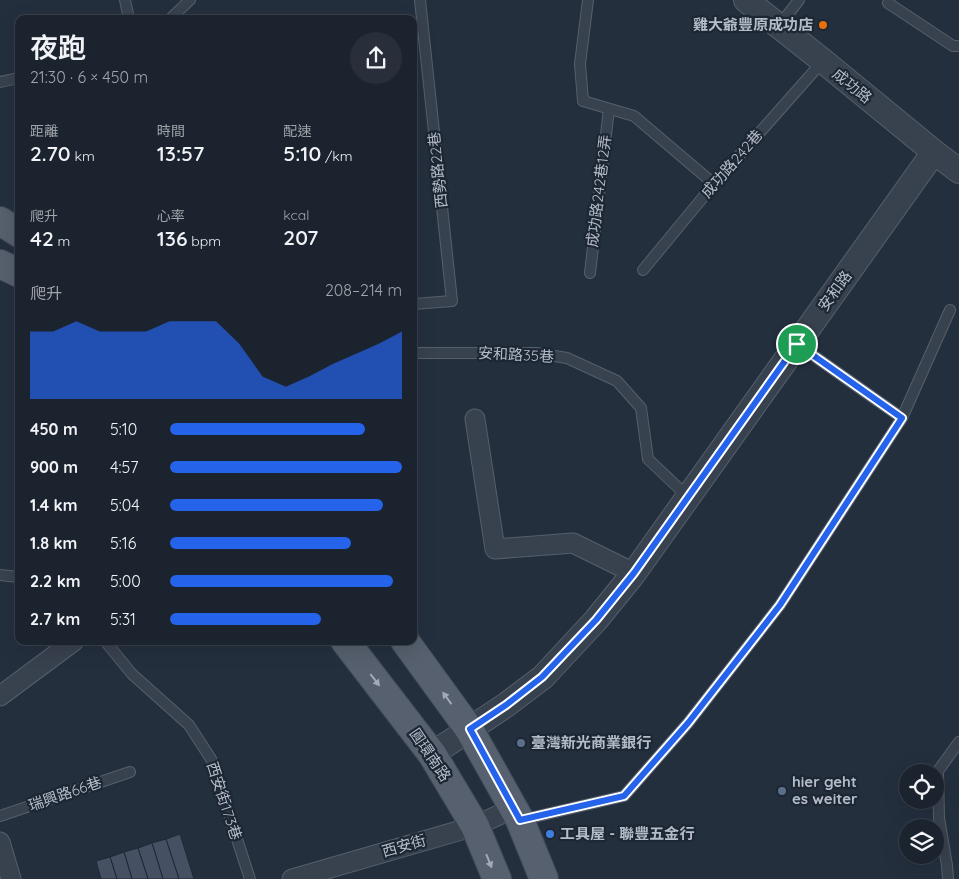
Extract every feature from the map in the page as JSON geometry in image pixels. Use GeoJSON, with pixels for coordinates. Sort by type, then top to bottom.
{"type":"FeatureCollection","features":[{"type":"Feature","properties":{"kind":"main road"},"geometry":{"type":"LineString","coordinates":[[0,264],[15,271]]}},
{"type":"Feature","properties":{"kind":"main road","name":"圓環南路"},"geometry":{"type":"LineString","coordinates":[[348,645],[432,754],[475,826],[497,879]]}},
{"type":"Feature","properties":{"kind":"main road"},"geometry":{"type":"LineString","coordinates":[[408,645],[470,729],[517,814],[544,879]]}},
{"type":"Feature","properties":{"kind":"street","name":"成功路"},"geometry":{"type":"LineString","coordinates":[[746,0],[959,171]]}},
{"type":"Feature","properties":{"kind":"street","name":"安和路"},"geometry":{"type":"LineString","coordinates":[[432,754],[506,705],[542,677],[596,620],[634,573],[934,152]]}},
{"type":"Feature","properties":{"kind":"street"},"geometry":{"type":"LineString","coordinates":[[475,420],[495,549],[573,543],[634,573]]}},
{"type":"Feature","properties":{"kind":"street"},"geometry":{"type":"LineString","coordinates":[[0,696],[69,645]]}},
{"type":"Feature","properties":{"kind":"street","name":"西安街"},"geometry":{"type":"LineString","coordinates":[[292,879],[517,814]]}},
{"type":"Feature","properties":{"kind":"street"},"geometry":{"type":"LineString","coordinates":[[0,842],[11,879]]}},
{"type":"Feature","properties":{"kind":"lane"},"geometry":{"type":"LineString","coordinates":[[124,0],[128,15]]}},
{"type":"Feature","properties":{"kind":"lane"},"geometry":{"type":"LineString","coordinates":[[174,15],[190,0]]}},
{"type":"Feature","properties":{"kind":"lane","name":"西勢路22巷"},"geometry":{"type":"LineString","coordinates":[[417,304],[452,301],[420,0]]}},
{"type":"Feature","properties":{"kind":"lane"},"geometry":{"type":"LineString","coordinates":[[588,0],[580,64],[583,101],[634,116],[714,184]]}},
{"type":"Feature","properties":{"kind":"lane"},"geometry":{"type":"LineString","coordinates":[[779,26],[799,0]]}},
{"type":"Feature","properties":{"kind":"lane"},"geometry":{"type":"LineString","coordinates":[[888,3],[953,46],[959,46]]}},
{"type":"Feature","properties":{"kind":"lane","name":"成功路242巷"},"geometry":{"type":"LineString","coordinates":[[643,270],[714,184],[823,61]]}},
{"type":"Feature","properties":{"kind":"lane"},"geometry":{"type":"LineString","coordinates":[[0,82],[15,79]]}},
{"type":"Feature","properties":{"kind":"lane","name":"成功路242巷12弄"},"geometry":{"type":"LineString","coordinates":[[590,274],[609,109]]}},
{"type":"Feature","properties":{"kind":"lane"},"geometry":{"type":"LineString","coordinates":[[517,814],[624,796],[688,723],[780,605],[902,418],[950,310]]}},
{"type":"Feature","properties":{"kind":"lane"},"geometry":{"type":"LineString","coordinates":[[797,344],[902,418]]}},
{"type":"Feature","properties":{"kind":"lane","name":"安和路35巷"},"geometry":{"type":"LineString","coordinates":[[418,352],[536,353],[567,358],[617,381],[641,408],[648,459],[688,497]]}},
{"type":"Feature","properties":{"kind":"lane"},"geometry":{"type":"LineString","coordinates":[[0,575],[15,578]]}},
{"type":"Feature","properties":{"kind":"lane","name":"西安街173巷"},"geometry":{"type":"LineString","coordinates":[[109,645],[132,674],[189,725],[205,748],[211,759],[250,879]]}},
{"type":"Feature","properties":{"kind":"lane"},"geometry":{"type":"LineString","coordinates":[[948,879],[939,818],[938,771],[959,742]]}},
{"type":"Feature","properties":{"kind":"lane","name":"瑞興路66巷"},"geometry":{"type":"LineString","coordinates":[[0,816],[130,772]]}},
{"type":"Feature","properties":{"kind":"building"},"geometry":{"type":"Polygon","coordinates":[[[180,834],[194,879],[179,879],[166,839],[180,834]]]}},
{"type":"Feature","properties":{"kind":"building"},"geometry":{"type":"Polygon","coordinates":[[[166,839],[179,879],[163,879],[152,843],[166,839]]]}},
{"type":"Feature","properties":{"kind":"building"},"geometry":{"type":"Polygon","coordinates":[[[152,843],[163,879],[148,879],[138,848],[152,843]]]}},
{"type":"Feature","properties":{"kind":"building"},"geometry":{"type":"Polygon","coordinates":[[[138,848],[148,879],[132,879],[124,852],[138,848]]]}},
{"type":"Feature","properties":{"kind":"building"},"geometry":{"type":"Polygon","coordinates":[[[124,852],[132,879],[117,879],[110,857],[124,852]]]}},
{"type":"Feature","properties":{"kind":"building"},"geometry":{"type":"Polygon","coordinates":[[[110,857],[117,879],[101,879],[96,861],[110,857]]]}},
{"type":"Feature","properties":{"kind":"place","name":"雞大爺豐原成功店"},"geometry":{"type":"Point","coordinates":[823,25]}},
{"type":"Feature","properties":{"kind":"place","name":"臺灣新光商業銀行"},"geometry":{"type":"Point","coordinates":[521,743]}},
{"type":"Feature","properties":{"kind":"place","name":"hier geht es weiter"},"geometry":{"type":"Point","coordinates":[782,791]}},
{"type":"Feature","properties":{"kind":"place","name":"工具屋 - 聯豐五金行"},"geometry":{"type":"Point","coordinates":[550,834]}},
{"type":"Feature","properties":{"kind":"route"},"geometry":{"type":"LineString","coordinates":[[797,344],[902,418],[780,605],[688,723],[624,796],[520,820],[470,729],[506,705],[542,677],[596,620],[634,573],[797,344]]}}]}
